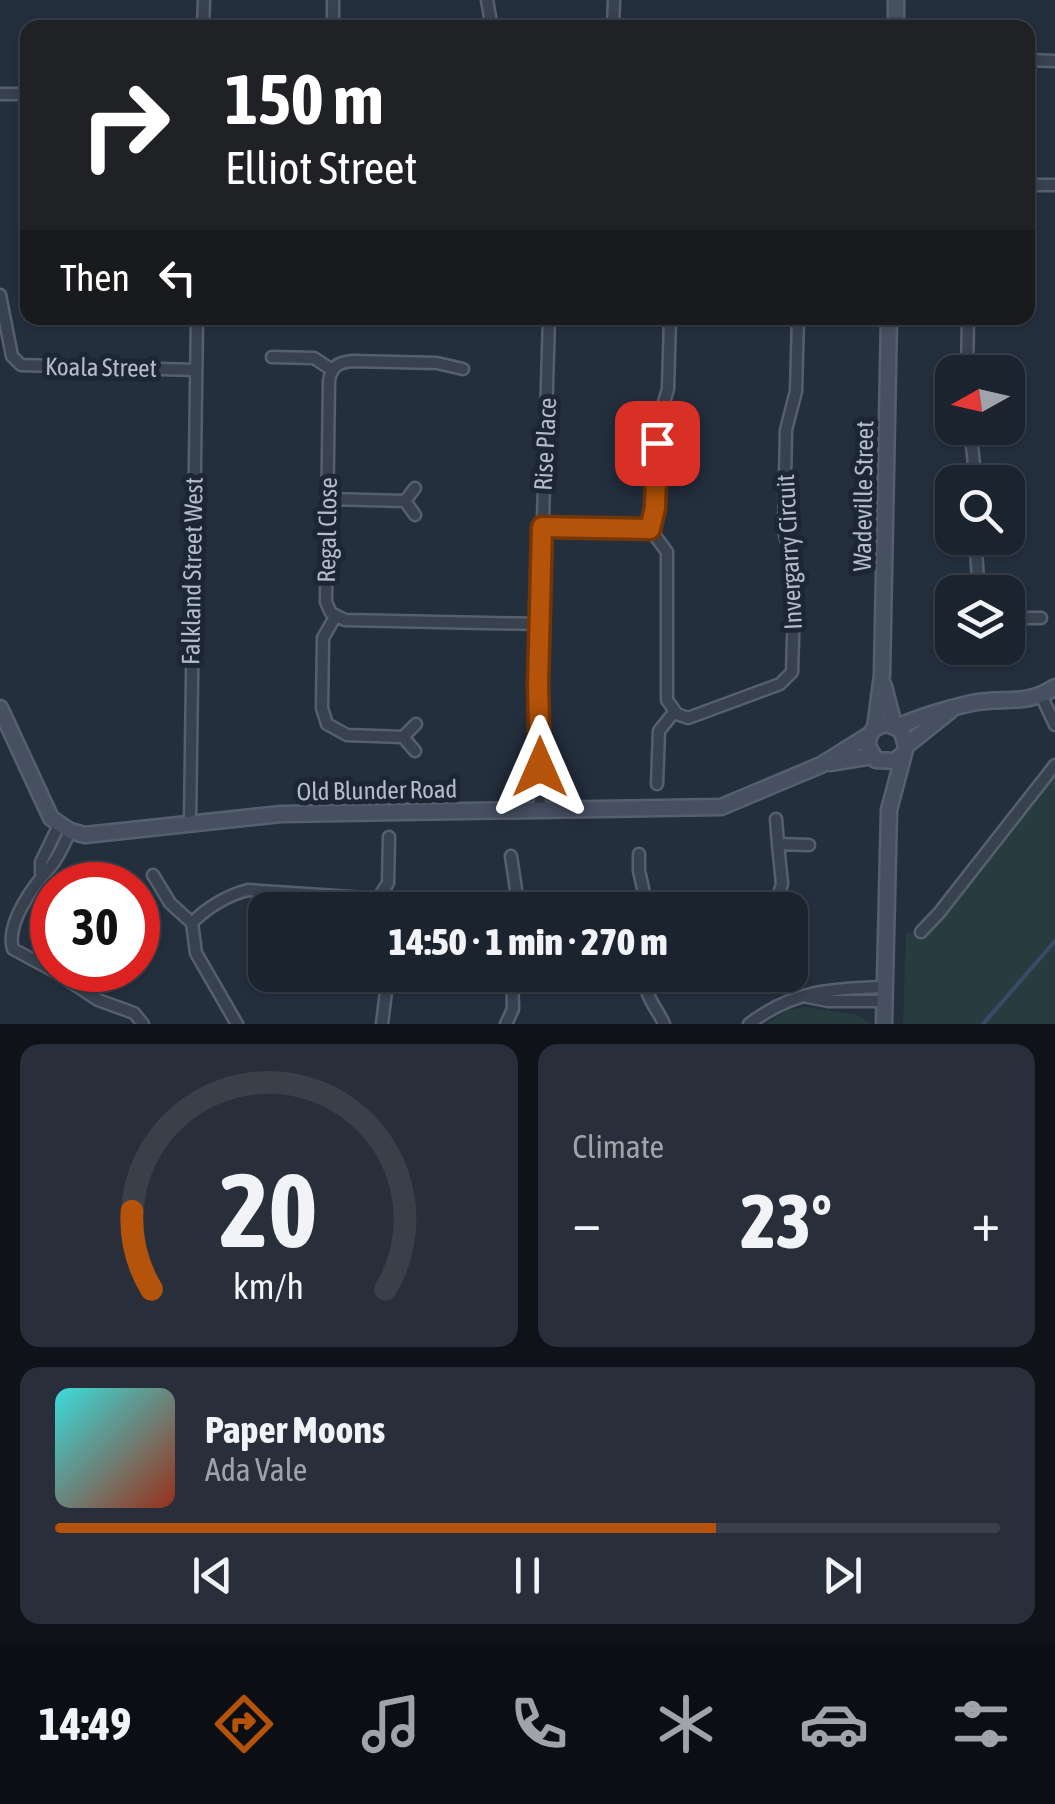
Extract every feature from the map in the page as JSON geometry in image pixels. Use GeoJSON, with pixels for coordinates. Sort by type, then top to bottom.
{"type":"FeatureCollection","features":[{"type":"Feature","properties":{"kind":"main road","name":"Wadeville Street"},"geometry":{"type":"LineString","coordinates":[[872,732],[882,675],[888,325]]}},
{"type":"Feature","properties":{"kind":"main road","name":"Wadeville Street"},"geometry":{"type":"LineString","coordinates":[[882,675],[895,726]]}},
{"type":"Feature","properties":{"kind":"main road"},"geometry":{"type":"LineString","coordinates":[[889,810],[868,746],[872,732],[974,702],[1016,702],[1048,691]]}},
{"type":"Feature","properties":{"kind":"main road"},"geometry":{"type":"LineString","coordinates":[[0,708],[46,808],[64,828]]}},
{"type":"Feature","properties":{"kind":"main road"},"geometry":{"type":"LineString","coordinates":[[874,758],[888,763],[952,710]]}},
{"type":"Feature","properties":{"kind":"main road"},"geometry":{"type":"LineString","coordinates":[[884,1024],[889,810],[905,750],[904,735],[895,726]]}},
{"type":"Feature","properties":{"kind":"main road","name":"Old Blunder Road"},"geometry":{"type":"LineString","coordinates":[[64,828],[101,835],[281,814],[720,808],[822,765],[872,732]]}},
{"type":"Feature","properties":{"kind":"main road","name":"Old Blunder Road"},"geometry":{"type":"LineString","coordinates":[[822,765],[874,758]]}},
{"type":"Feature","properties":{"kind":"street","name":"Koala Street"},"geometry":{"type":"LineString","coordinates":[[0,295],[12,356],[21,364],[196,370]]}},
{"type":"Feature","properties":{"kind":"street","name":"Falkland Street West"},"geometry":{"type":"LineString","coordinates":[[190,824],[197,325]]}},
{"type":"Feature","properties":{"kind":"street","name":"Rise Place"},"geometry":{"type":"LineString","coordinates":[[540,811],[540,624],[549,325]]}},
{"type":"Feature","properties":{"kind":"street"},"geometry":{"type":"LineString","coordinates":[[650,529],[655,508],[657,426],[668,389],[670,325]]}},
{"type":"Feature","properties":{"kind":"street","name":"Invergarry Circuit"},"geometry":{"type":"LineString","coordinates":[[675,712],[683,717],[697,716],[780,684],[792,672],[795,573],[784,531],[786,430],[796,391],[798,325]]}},
{"type":"Feature","properties":{"kind":"street"},"geometry":{"type":"LineString","coordinates":[[967,355],[968,325]]}},
{"type":"Feature","properties":{"kind":"street"},"geometry":{"type":"LineString","coordinates":[[272,357],[314,358],[332,370],[341,363],[352,362],[437,363],[463,369]]}},
{"type":"Feature","properties":{"kind":"street","name":"Regal Close"},"geometry":{"type":"LineString","coordinates":[[332,370],[326,602],[335,617],[540,624]]}},
{"type":"Feature","properties":{"kind":"street"},"geometry":{"type":"LineString","coordinates":[[405,501],[415,488]]}},
{"type":"Feature","properties":{"kind":"street"},"geometry":{"type":"LineString","coordinates":[[327,500],[405,501]]}},
{"type":"Feature","properties":{"kind":"street"},"geometry":{"type":"LineString","coordinates":[[405,501],[414,515]]}},
{"type":"Feature","properties":{"kind":"street"},"geometry":{"type":"LineString","coordinates":[[542,527],[650,529],[664,544],[666,690],[675,712],[659,730],[658,784]]}},
{"type":"Feature","properties":{"kind":"street"},"geometry":{"type":"LineString","coordinates":[[335,617],[324,638],[322,708],[327,724],[348,735],[404,737],[416,724]]}},
{"type":"Feature","properties":{"kind":"street"},"geometry":{"type":"LineString","coordinates":[[1025,618],[1041,618]]}},
{"type":"Feature","properties":{"kind":"street"},"geometry":{"type":"LineString","coordinates":[[1048,691],[1055,725]]}},
{"type":"Feature","properties":{"kind":"street"},"geometry":{"type":"LineString","coordinates":[[404,737],[414,752]]}},
{"type":"Feature","properties":{"kind":"street"},"geometry":{"type":"LineString","coordinates":[[921,932],[1055,766]]}},
{"type":"Feature","properties":{"kind":"street"},"geometry":{"type":"LineString","coordinates":[[776,819],[780,892]]}},
{"type":"Feature","properties":{"kind":"street"},"geometry":{"type":"LineString","coordinates":[[64,828],[40,862],[41,873],[10,932],[13,949],[98,1000],[134,1014],[143,1024]]}},
{"type":"Feature","properties":{"kind":"street"},"geometry":{"type":"LineString","coordinates":[[385,892],[389,838]]}},
{"type":"Feature","properties":{"kind":"street"},"geometry":{"type":"LineString","coordinates":[[778,844],[810,845]]}},
{"type":"Feature","properties":{"kind":"street"},"geometry":{"type":"LineString","coordinates":[[640,854],[644,892]]}},
{"type":"Feature","properties":{"kind":"street"},"geometry":{"type":"LineString","coordinates":[[511,856],[516,892]]}},
{"type":"Feature","properties":{"kind":"street"},"geometry":{"type":"LineString","coordinates":[[160,887],[170,904],[192,923],[196,953],[237,1024]]}},
{"type":"Feature","properties":{"kind":"street"},"geometry":{"type":"LineString","coordinates":[[192,923],[236,893],[314,892]]}},
{"type":"Feature","properties":{"kind":"street"},"geometry":{"type":"LineString","coordinates":[[1,954],[13,949]]}},
{"type":"Feature","properties":{"kind":"street"},"geometry":{"type":"LineString","coordinates":[[382,1024],[386,992]]}},
{"type":"Feature","properties":{"kind":"street"},"geometry":{"type":"LineString","coordinates":[[506,1024],[513,1008],[513,992]]}},
{"type":"Feature","properties":{"kind":"street"},"geometry":{"type":"LineString","coordinates":[[646,992],[664,1024]]}},
{"type":"Feature","properties":{"kind":"street"},"geometry":{"type":"LineString","coordinates":[[750,1024],[787,1001],[807,996],[828,1001],[884,994]]}},
{"type":"Feature","properties":{"kind":"green space"},"geometry":{"type":"Polygon","coordinates":[[[1055,765],[1055,1024],[903,1024],[906,933],[921,932],[1055,765]]]}},
{"type":"Feature","properties":{"kind":"green space"},"geometry":{"type":"Polygon","coordinates":[[[805,1007],[858,1015],[872,1024],[766,1024],[788,1010],[805,1007]]]}},
{"type":"Feature","properties":{"kind":"waterway"},"geometry":{"type":"LineString","coordinates":[[983,1024],[1055,941]]}},
{"type":"Feature","properties":{"kind":"route"},"geometry":{"type":"LineString","coordinates":[[540,767],[542,527],[650,529],[655,508],[657,443]]}}]}
